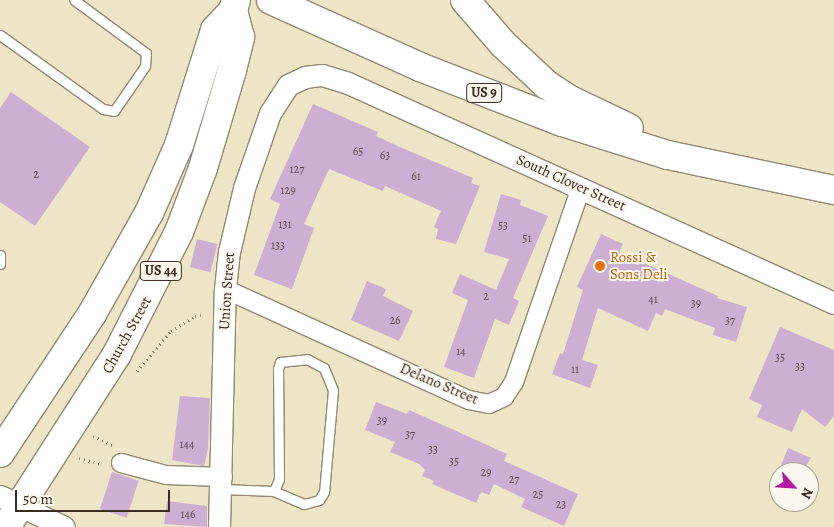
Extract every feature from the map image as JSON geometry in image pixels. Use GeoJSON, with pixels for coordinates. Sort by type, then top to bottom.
{"type":"FeatureCollection","features":[{"type":"Feature","properties":{"kind":"highway","name":"US 9"},"geometry":{"type":"LineString","coordinates":[[271,0],[412,64],[528,110],[634,145],[716,166],[834,190]]}},
{"type":"Feature","properties":{"kind":"highway"},"geometry":{"type":"LineString","coordinates":[[465,0],[514,55],[558,92],[716,166],[834,172]]}},
{"type":"Feature","properties":{"kind":"highway","name":"Church Street"},"geometry":{"type":"LineString","coordinates":[[0,453],[92,314],[150,212],[179,145],[215,30],[234,6]]}},
{"type":"Feature","properties":{"kind":"highway","name":"Church Street"},"geometry":{"type":"LineString","coordinates":[[9,510],[117,354],[179,232],[206,160],[238,45],[239,29],[234,6]]}},
{"type":"Feature","properties":{"kind":"street","name":"South Clover Street"},"geometry":{"type":"LineString","coordinates":[[305,77],[322,75],[339,79],[834,303]]}},
{"type":"Feature","properties":{"kind":"street","name":"Union Street"},"geometry":{"type":"LineString","coordinates":[[219,527],[222,483],[225,288],[238,209],[264,130],[281,93],[288,85],[305,77]]}},
{"type":"Feature","properties":{"kind":"street","name":"Delano Street"},"geometry":{"type":"LineString","coordinates":[[225,288],[470,400],[489,404],[504,396],[514,382],[581,187]]}},
{"type":"Feature","properties":{"kind":"street"},"geometry":{"type":"LineString","coordinates":[[116,459],[166,475],[222,483]]}},
{"type":"Feature","properties":{"kind":"street"},"geometry":{"type":"LineString","coordinates":[[9,510],[64,527]]}},
{"type":"Feature","properties":{"kind":"lane"},"geometry":{"type":"LineString","coordinates":[[0,35],[104,109],[114,111],[145,66],[146,54],[74,0]]}},
{"type":"Feature","properties":{"kind":"lane"},"geometry":{"type":"LineString","coordinates":[[0,255],[0,264]]}},
{"type":"Feature","properties":{"kind":"lane"},"geometry":{"type":"LineString","coordinates":[[222,483],[274,491],[304,504],[319,500],[324,492],[333,390],[324,368],[307,359],[280,362],[278,369],[278,480],[274,491]]}},
{"type":"Feature","properties":{"kind":"path"},"geometry":{"type":"LineString","coordinates":[[135,373],[172,331],[194,316],[212,313]]}},
{"type":"Feature","properties":{"kind":"path"},"geometry":{"type":"LineString","coordinates":[[93,436],[116,459]]}},
{"type":"Feature","properties":{"kind":"path"},"geometry":{"type":"LineString","coordinates":[[79,458],[116,459]]}},
{"type":"Feature","properties":{"kind":"building"},"geometry":{"type":"Polygon","coordinates":[[[11,92],[90,147],[35,226],[0,202],[0,108],[11,92]]]}},
{"type":"Feature","properties":{"kind":"building"},"geometry":{"type":"Polygon","coordinates":[[[313,104],[378,132],[376,136],[473,178],[471,183],[480,186],[456,244],[436,239],[438,229],[434,227],[441,211],[385,186],[383,191],[329,169],[304,224],[314,228],[292,289],[254,275],[280,204],[270,199],[313,104]]]}},
{"type":"Feature","properties":{"kind":"building"},"geometry":{"type":"Polygon","coordinates":[[[501,194],[521,200],[520,205],[548,216],[513,298],[519,301],[509,325],[495,319],[474,378],[444,367],[468,300],[452,293],[460,274],[496,290],[509,259],[484,252],[501,194]]]}},
{"type":"Feature","properties":{"kind":"building"},"geometry":{"type":"Polygon","coordinates":[[[601,234],[623,244],[619,252],[718,296],[717,298],[747,307],[736,342],[713,335],[715,328],[665,309],[662,316],[656,313],[648,331],[598,308],[582,360],[598,365],[590,388],[552,374],[560,353],[563,354],[583,290],[577,287],[601,234]]]}},
{"type":"Feature","properties":{"kind":"building"},"geometry":{"type":"Polygon","coordinates":[[[197,239],[217,244],[210,272],[190,267],[197,239]]]}},
{"type":"Feature","properties":{"kind":"building"},"geometry":{"type":"Polygon","coordinates":[[[367,281],[386,289],[383,296],[413,311],[399,341],[351,320],[367,281]]]}},
{"type":"Feature","properties":{"kind":"building"},"geometry":{"type":"Polygon","coordinates":[[[780,327],[834,350],[834,416],[825,427],[802,409],[792,432],[757,417],[762,405],[749,399],[780,327]]]}},
{"type":"Feature","properties":{"kind":"building"},"geometry":{"type":"Polygon","coordinates":[[[180,396],[210,398],[208,449],[204,466],[172,460],[180,396]]]}},
{"type":"Feature","properties":{"kind":"building"},"geometry":{"type":"Polygon","coordinates":[[[376,402],[407,414],[409,410],[507,454],[504,461],[578,494],[564,526],[521,507],[525,499],[494,484],[489,495],[481,492],[476,503],[432,484],[434,481],[422,476],[425,470],[419,464],[390,452],[395,442],[365,430],[376,402]]]}},
{"type":"Feature","properties":{"kind":"building"},"geometry":{"type":"Polygon","coordinates":[[[788,448],[811,458],[808,462],[782,462],[788,448]]]}},
{"type":"Feature","properties":{"kind":"building"},"geometry":{"type":"Polygon","coordinates":[[[112,472],[139,481],[127,518],[100,509],[112,472]]]}},
{"type":"Feature","properties":{"kind":"building"},"geometry":{"type":"Polygon","coordinates":[[[167,501],[207,506],[207,527],[164,524],[167,501]]]}},
{"type":"Feature","properties":{"kind":"place","name":"Rossi & Sons Deli"},"geometry":{"type":"Point","coordinates":[600,266]}}]}
